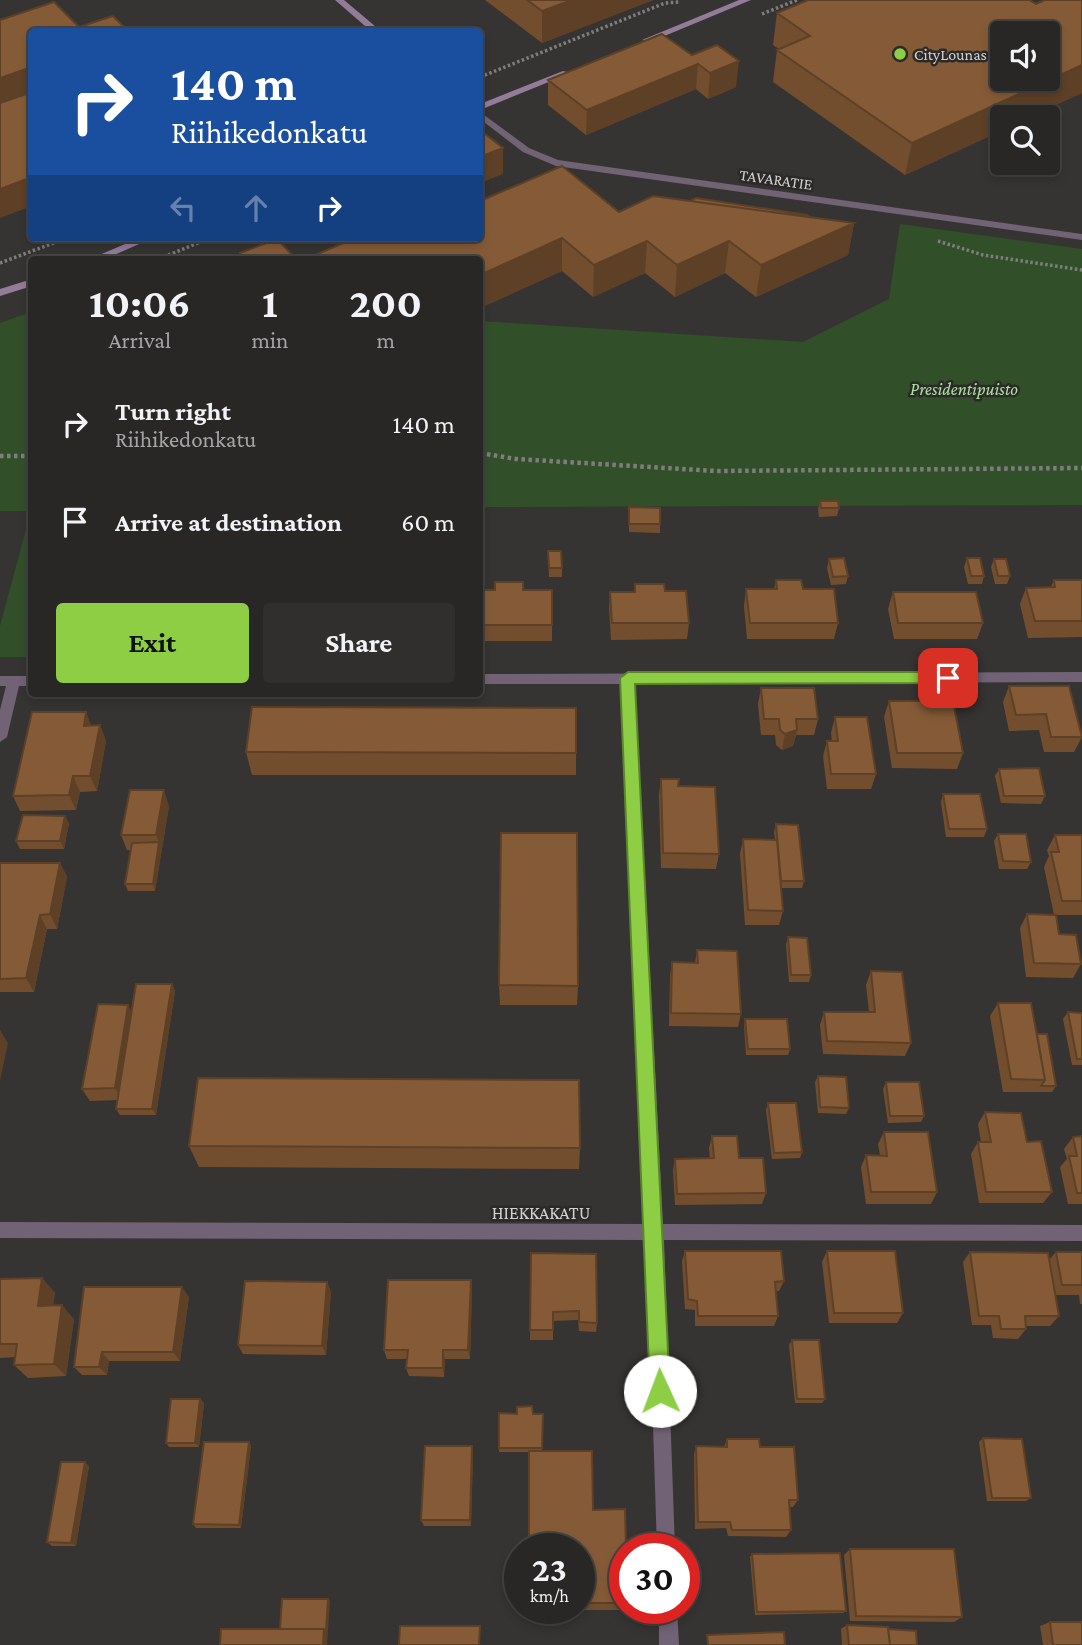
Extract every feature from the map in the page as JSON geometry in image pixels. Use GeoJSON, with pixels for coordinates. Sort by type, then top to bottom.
{"type":"FeatureCollection","features":[{"type":"Feature","properties":{"kind":"main road"},"geometry":{"type":"LineString","coordinates":[[339,0],[373,28]]}},
{"type":"Feature","properties":{"kind":"main road"},"geometry":{"type":"LineString","coordinates":[[634,46],[747,0]]}},
{"type":"Feature","properties":{"kind":"main road"},"geometry":{"type":"LineString","coordinates":[[483,106],[570,71]]}},
{"type":"Feature","properties":{"kind":"main road"},"geometry":{"type":"LineString","coordinates":[[103,256],[138,242]]}},
{"type":"Feature","properties":{"kind":"main road"},"geometry":{"type":"LineString","coordinates":[[0,293],[28,283]]}},
{"type":"Feature","properties":{"kind":"street","name":"TAVARATIE"},"geometry":{"type":"LineString","coordinates":[[483,117],[526,150],[556,163],[1082,237]]}},
{"type":"Feature","properties":{"kind":"street"},"geometry":{"type":"LineString","coordinates":[[483,680],[1082,677]]}},
{"type":"Feature","properties":{"kind":"street"},"geometry":{"type":"LineString","coordinates":[[628,678],[655,1233],[665,1533]]}},
{"type":"Feature","properties":{"kind":"street"},"geometry":{"type":"LineString","coordinates":[[0,737],[7,681],[28,681]]}},
{"type":"Feature","properties":{"kind":"street","name":"HIEKKAKATU"},"geometry":{"type":"LineString","coordinates":[[0,1230],[1082,1233]]}},
{"type":"Feature","properties":{"kind":"street"},"geometry":{"type":"LineString","coordinates":[[668,1624],[669,1645]]}},
{"type":"Feature","properties":{"kind":"path"},"geometry":{"type":"LineString","coordinates":[[758,16],[797,0]]}},
{"type":"Feature","properties":{"kind":"path"},"geometry":{"type":"LineString","coordinates":[[483,76],[665,3],[685,2]]}},
{"type":"Feature","properties":{"kind":"path"},"geometry":{"type":"LineString","coordinates":[[0,263],[56,242]]}},
{"type":"Feature","properties":{"kind":"path"},"geometry":{"type":"LineString","coordinates":[[166,256],[200,242]]}},
{"type":"Feature","properties":{"kind":"path"},"geometry":{"type":"LineString","coordinates":[[483,454],[516,459],[716,471],[1082,468]]}},
{"type":"Feature","properties":{"kind":"path"},"geometry":{"type":"LineString","coordinates":[[0,456],[28,456]]}},
{"type":"Feature","properties":{"kind":"green space","name":"Presidentipuisto"},"geometry":{"type":"Polygon","coordinates":[[[900,224],[1082,249],[1082,505],[483,507],[483,321],[803,342],[889,299],[900,224]]]}},
{"type":"Feature","properties":{"kind":"green space"},"geometry":{"type":"Polygon","coordinates":[[[28,313],[28,511],[0,511],[0,323],[28,313]]]}},
{"type":"Feature","properties":{"kind":"green space"},"geometry":{"type":"Polygon","coordinates":[[[28,522],[28,657],[0,657],[0,626],[28,522]]]}},
{"type":"Feature","properties":{"kind":"building"},"geometry":{"type":"Polygon","coordinates":[[[527,0],[572,0],[542,11],[527,0]]]}},
{"type":"Feature","properties":{"kind":"building"},"geometry":{"type":"Polygon","coordinates":[[[808,0],[1029,0],[1036,4],[1045,0],[1082,0],[1082,65],[1060,75],[1060,21],[990,21],[990,91],[1025,91],[912,143],[777,50],[810,36],[777,13],[808,0]]]}},
{"type":"Feature","properties":{"kind":"building"},"geometry":{"type":"Polygon","coordinates":[[[54,2],[79,27],[113,16],[125,28],[28,28],[28,68],[0,78],[0,20],[54,2]]]}},
{"type":"Feature","properties":{"kind":"building"},"geometry":{"type":"Polygon","coordinates":[[[662,34],[692,55],[717,45],[739,61],[710,73],[698,64],[587,110],[548,80],[662,34]]]}},
{"type":"Feature","properties":{"kind":"building"},"geometry":{"type":"Polygon","coordinates":[[[28,93],[28,178],[0,189],[0,103],[28,93]]]}},
{"type":"Feature","properties":{"kind":"building"},"geometry":{"type":"Polygon","coordinates":[[[483,132],[503,148],[483,156],[483,132]]]}},
{"type":"Feature","properties":{"kind":"building"},"geometry":{"type":"Polygon","coordinates":[[[562,166],[619,212],[653,196],[854,223],[761,265],[729,241],[677,265],[647,241],[594,265],[562,238],[483,274],[483,256],[313,256],[346,242],[483,242],[483,200],[562,166]]]}},
{"type":"Feature","properties":{"kind":"building"},"geometry":{"type":"Polygon","coordinates":[[[696,198],[807,215],[809,217],[690,201],[696,198]]]}},
{"type":"Feature","properties":{"kind":"building"},"geometry":{"type":"Polygon","coordinates":[[[269,242],[280,242],[293,256],[243,256],[240,253],[269,242]]]}},
{"type":"Feature","properties":{"kind":"building"},"geometry":{"type":"Polygon","coordinates":[[[820,501],[838,501],[839,508],[821,508],[820,501]]]}},
{"type":"Feature","properties":{"kind":"building"},"geometry":{"type":"Polygon","coordinates":[[[629,507],[660,508],[660,524],[629,524],[629,507]]]}},
{"type":"Feature","properties":{"kind":"building"},"geometry":{"type":"Polygon","coordinates":[[[548,551],[561,551],[562,568],[549,568],[548,551]]]}},
{"type":"Feature","properties":{"kind":"building"},"geometry":{"type":"Polygon","coordinates":[[[844,558],[848,576],[833,577],[829,559],[844,558]]]}},
{"type":"Feature","properties":{"kind":"building"},"geometry":{"type":"Polygon","coordinates":[[[967,558],[980,558],[984,576],[971,576],[967,558]]]}},
{"type":"Feature","properties":{"kind":"building"},"geometry":{"type":"Polygon","coordinates":[[[994,559],[1006,559],[1010,576],[998,576],[994,559]]]}},
{"type":"Feature","properties":{"kind":"building"},"geometry":{"type":"Polygon","coordinates":[[[776,580],[801,580],[803,589],[834,589],[838,623],[750,623],[746,589],[777,589],[776,580]]]}},
{"type":"Feature","properties":{"kind":"building"},"geometry":{"type":"Polygon","coordinates":[[[1054,580],[1082,580],[1082,621],[1035,621],[1026,588],[1055,587],[1054,580]]]}},
{"type":"Feature","properties":{"kind":"building"},"geometry":{"type":"Polygon","coordinates":[[[495,582],[523,582],[523,590],[552,590],[552,625],[483,625],[483,590],[495,590],[495,582]]]}},
{"type":"Feature","properties":{"kind":"building"},"geometry":{"type":"Polygon","coordinates":[[[635,584],[664,584],[665,591],[686,591],[689,623],[612,623],[610,592],[635,592],[635,584]]]}},
{"type":"Feature","properties":{"kind":"building"},"geometry":{"type":"Polygon","coordinates":[[[893,592],[976,592],[983,623],[898,623],[893,592]]]}},
{"type":"Feature","properties":{"kind":"building"},"geometry":{"type":"Polygon","coordinates":[[[1009,686],[1069,686],[1082,737],[1051,737],[1046,714],[1016,715],[1009,686]]]}},
{"type":"Feature","properties":{"kind":"building"},"geometry":{"type":"Polygon","coordinates":[[[761,688],[814,688],[818,719],[796,719],[797,730],[785,734],[780,730],[779,719],[764,719],[761,688]]]}},
{"type":"Feature","properties":{"kind":"building"},"geometry":{"type":"Polygon","coordinates":[[[889,701],[953,701],[963,753],[897,753],[889,701]]]}},
{"type":"Feature","properties":{"kind":"building"},"geometry":{"type":"Polygon","coordinates":[[[252,707],[576,708],[576,753],[246,752],[252,707]]]}},
{"type":"Feature","properties":{"kind":"building"},"geometry":{"type":"Polygon","coordinates":[[[32,712],[86,712],[84,726],[100,725],[90,776],[73,776],[69,795],[13,796],[32,712]]]}},
{"type":"Feature","properties":{"kind":"building"},"geometry":{"type":"Polygon","coordinates":[[[835,717],[867,717],[876,774],[831,774],[827,741],[838,741],[835,717]]]}},
{"type":"Feature","properties":{"kind":"building"},"geometry":{"type":"Polygon","coordinates":[[[1039,768],[1045,796],[1004,796],[999,769],[1039,768]]]}},
{"type":"Feature","properties":{"kind":"building"},"geometry":{"type":"Polygon","coordinates":[[[661,779],[679,779],[678,786],[715,787],[719,854],[663,853],[661,779]]]}},
{"type":"Feature","properties":{"kind":"building"},"geometry":{"type":"Polygon","coordinates":[[[130,790],[164,790],[156,835],[121,835],[130,790]]]}},
{"type":"Feature","properties":{"kind":"building"},"geometry":{"type":"Polygon","coordinates":[[[943,794],[980,794],[987,829],[949,829],[943,794]]]}},
{"type":"Feature","properties":{"kind":"building"},"geometry":{"type":"Polygon","coordinates":[[[23,815],[65,816],[60,841],[16,841],[23,815]]]}},
{"type":"Feature","properties":{"kind":"building"},"geometry":{"type":"Polygon","coordinates":[[[776,824],[798,825],[804,881],[781,881],[776,824]]]}},
{"type":"Feature","properties":{"kind":"building"},"geometry":{"type":"Polygon","coordinates":[[[501,833],[577,833],[578,986],[499,985],[501,833]]]}},
{"type":"Feature","properties":{"kind":"building"},"geometry":{"type":"Polygon","coordinates":[[[998,834],[1026,834],[1031,862],[1003,861],[998,834]]]}},
{"type":"Feature","properties":{"kind":"building"},"geometry":{"type":"Polygon","coordinates":[[[1055,835],[1082,835],[1082,901],[1062,901],[1051,852],[1059,852],[1055,835]]]}},
{"type":"Feature","properties":{"kind":"building"},"geometry":{"type":"Polygon","coordinates":[[[743,839],[777,840],[783,911],[748,910],[743,839]]]}},
{"type":"Feature","properties":{"kind":"building"},"geometry":{"type":"Polygon","coordinates":[[[159,842],[153,884],[125,884],[132,843],[159,842]]]}},
{"type":"Feature","properties":{"kind":"building"},"geometry":{"type":"Polygon","coordinates":[[[0,863],[60,863],[50,914],[40,915],[26,978],[0,979],[0,863]]]}},
{"type":"Feature","properties":{"kind":"building"},"geometry":{"type":"Polygon","coordinates":[[[1027,914],[1056,915],[1059,934],[1076,935],[1081,964],[1034,963],[1027,914]]]}},
{"type":"Feature","properties":{"kind":"building"},"geometry":{"type":"Polygon","coordinates":[[[788,937],[807,938],[811,975],[791,975],[788,937]]]}},
{"type":"Feature","properties":{"kind":"building"},"geometry":{"type":"Polygon","coordinates":[[[697,950],[737,951],[741,1014],[671,1013],[672,962],[698,963],[697,950]]]}},
{"type":"Feature","properties":{"kind":"building"},"geometry":{"type":"Polygon","coordinates":[[[871,971],[902,972],[911,1043],[827,1041],[824,1012],[875,1012],[871,971]]]}},
{"type":"Feature","properties":{"kind":"building"},"geometry":{"type":"Polygon","coordinates":[[[136,984],[172,984],[152,1109],[116,1109],[136,984]]]}},
{"type":"Feature","properties":{"kind":"building"},"geometry":{"type":"Polygon","coordinates":[[[998,1003],[1031,1003],[1045,1080],[1011,1079],[998,1003]]]}},
{"type":"Feature","properties":{"kind":"building"},"geometry":{"type":"Polygon","coordinates":[[[98,1004],[128,1005],[115,1088],[82,1089],[98,1004]]]}},
{"type":"Feature","properties":{"kind":"building"},"geometry":{"type":"Polygon","coordinates":[[[1068,1012],[1082,1013],[1082,1059],[1077,1059],[1068,1012]]]}},
{"type":"Feature","properties":{"kind":"building"},"geometry":{"type":"Polygon","coordinates":[[[745,1019],[787,1019],[790,1049],[748,1049],[745,1019]]]}},
{"type":"Feature","properties":{"kind":"building"},"geometry":{"type":"Polygon","coordinates":[[[1037,1034],[1047,1034],[1056,1086],[1041,1086],[1045,1080],[1037,1034]]]}},
{"type":"Feature","properties":{"kind":"building"},"geometry":{"type":"Polygon","coordinates":[[[818,1076],[846,1077],[849,1108],[820,1107],[818,1076]]]}},
{"type":"Feature","properties":{"kind":"building"},"geometry":{"type":"Polygon","coordinates":[[[198,1078],[579,1080],[580,1148],[189,1146],[198,1078]]]}},
{"type":"Feature","properties":{"kind":"building"},"geometry":{"type":"Polygon","coordinates":[[[886,1082],[919,1082],[924,1116],[890,1116],[886,1082]]]}},
{"type":"Feature","properties":{"kind":"building"},"geometry":{"type":"Polygon","coordinates":[[[768,1103],[796,1103],[802,1152],[774,1153],[768,1103]]]}},
{"type":"Feature","properties":{"kind":"building"},"geometry":{"type":"Polygon","coordinates":[[[985,1112],[1021,1113],[1027,1142],[1041,1141],[1052,1192],[986,1192],[978,1142],[991,1142],[985,1112]]]}},
{"type":"Feature","properties":{"kind":"building"},"geometry":{"type":"Polygon","coordinates":[[[884,1132],[928,1132],[937,1192],[871,1192],[866,1155],[887,1156],[884,1132]]]}},
{"type":"Feature","properties":{"kind":"building"},"geometry":{"type":"Polygon","coordinates":[[[712,1136],[737,1136],[739,1158],[763,1158],[766,1193],[677,1194],[675,1159],[714,1158],[712,1136]]]}},
{"type":"Feature","properties":{"kind":"building"},"geometry":{"type":"Polygon","coordinates":[[[1082,1136],[1082,1193],[1077,1193],[1069,1156],[1077,1156],[1073,1137],[1082,1136]]]}},
{"type":"Feature","properties":{"kind":"building"},"geometry":{"type":"Polygon","coordinates":[[[685,1251],[781,1251],[784,1281],[775,1282],[778,1316],[698,1316],[697,1301],[688,1299],[685,1251]]]}},
{"type":"Feature","properties":{"kind":"building"},"geometry":{"type":"Polygon","coordinates":[[[827,1251],[895,1251],[903,1313],[834,1313],[827,1251]]]}},
{"type":"Feature","properties":{"kind":"building"},"geometry":{"type":"Polygon","coordinates":[[[970,1252],[1048,1253],[1059,1316],[1025,1316],[1026,1329],[1001,1329],[999,1316],[979,1316],[970,1252]]]}},
{"type":"Feature","properties":{"kind":"building"},"geometry":{"type":"Polygon","coordinates":[[[1056,1252],[1082,1252],[1082,1285],[1062,1285],[1056,1252]]]}},
{"type":"Feature","properties":{"kind":"building"},"geometry":{"type":"Polygon","coordinates":[[[531,1253],[596,1254],[597,1323],[579,1322],[579,1311],[553,1312],[553,1330],[530,1330],[531,1253]]]}},
{"type":"Feature","properties":{"kind":"building"},"geometry":{"type":"Polygon","coordinates":[[[42,1278],[38,1306],[62,1305],[54,1364],[14,1365],[17,1344],[0,1344],[0,1279],[42,1278]]]}},
{"type":"Feature","properties":{"kind":"building"},"geometry":{"type":"Polygon","coordinates":[[[388,1280],[471,1280],[468,1350],[443,1350],[443,1368],[406,1368],[408,1350],[384,1350],[388,1280]]]}},
{"type":"Feature","properties":{"kind":"building"},"geometry":{"type":"Polygon","coordinates":[[[245,1281],[327,1282],[322,1346],[238,1345],[245,1281]]]}},
{"type":"Feature","properties":{"kind":"building"},"geometry":{"type":"Polygon","coordinates":[[[84,1287],[182,1287],[173,1352],[102,1352],[99,1367],[74,1367],[84,1287]]]}},
{"type":"Feature","properties":{"kind":"building"},"geometry":{"type":"Polygon","coordinates":[[[792,1340],[819,1340],[825,1399],[797,1399],[792,1340]]]}},
{"type":"Feature","properties":{"kind":"building"},"geometry":{"type":"Polygon","coordinates":[[[171,1399],[200,1399],[195,1443],[166,1443],[171,1399]]]}},
{"type":"Feature","properties":{"kind":"building"},"geometry":{"type":"Polygon","coordinates":[[[532,1406],[533,1414],[543,1414],[542,1448],[499,1448],[499,1413],[517,1414],[517,1407],[532,1406]]]}},
{"type":"Feature","properties":{"kind":"building"},"geometry":{"type":"Polygon","coordinates":[[[983,1438],[1022,1439],[1031,1498],[992,1498],[983,1438]]]}},
{"type":"Feature","properties":{"kind":"building"},"geometry":{"type":"Polygon","coordinates":[[[727,1439],[759,1439],[760,1447],[794,1447],[798,1500],[789,1500],[791,1530],[732,1530],[730,1522],[698,1522],[696,1446],[727,1447],[727,1439]]]}},
{"type":"Feature","properties":{"kind":"building"},"geometry":{"type":"Polygon","coordinates":[[[204,1442],[249,1442],[239,1525],[193,1524],[204,1442]]]}},
{"type":"Feature","properties":{"kind":"building"},"geometry":{"type":"Polygon","coordinates":[[[425,1446],[472,1446],[470,1520],[421,1520],[425,1446]]]}},
{"type":"Feature","properties":{"kind":"building"},"geometry":{"type":"Polygon","coordinates":[[[529,1451],[592,1451],[593,1510],[625,1509],[626,1533],[609,1533],[609,1603],[595,1603],[595,1533],[529,1533],[529,1451]]]}},
{"type":"Feature","properties":{"kind":"building"},"geometry":{"type":"Polygon","coordinates":[[[61,1462],[85,1462],[71,1543],[47,1542],[61,1462]]]}},
{"type":"Feature","properties":{"kind":"building"},"geometry":{"type":"Polygon","coordinates":[[[850,1549],[954,1549],[962,1617],[856,1616],[850,1549]]]}},
{"type":"Feature","properties":{"kind":"building"},"geometry":{"type":"Polygon","coordinates":[[[840,1553],[846,1611],[757,1612],[752,1554],[840,1553]]]}},
{"type":"Feature","properties":{"kind":"building"},"geometry":{"type":"Polygon","coordinates":[[[282,1599],[328,1599],[326,1631],[280,1629],[282,1599]]]}},
{"type":"Feature","properties":{"kind":"building"},"geometry":{"type":"Polygon","coordinates":[[[1050,1622],[1082,1622],[1082,1645],[1053,1645],[1050,1622]]]}},
{"type":"Feature","properties":{"kind":"building"},"geometry":{"type":"Polygon","coordinates":[[[847,1625],[888,1627],[890,1645],[849,1645],[847,1625]]]}},
{"type":"Feature","properties":{"kind":"building"},"geometry":{"type":"Polygon","coordinates":[[[400,1626],[480,1626],[479,1645],[399,1645],[400,1626]]]}},
{"type":"Feature","properties":{"kind":"building"},"geometry":{"type":"Polygon","coordinates":[[[221,1629],[324,1629],[323,1645],[220,1645],[221,1629]]]}},
{"type":"Feature","properties":{"kind":"building"},"geometry":{"type":"Polygon","coordinates":[[[888,1629],[916,1631],[917,1645],[890,1645],[888,1629]]]}},
{"type":"Feature","properties":{"kind":"building"},"geometry":{"type":"Polygon","coordinates":[[[784,1632],[785,1645],[708,1645],[707,1635],[784,1632]]]}},
{"type":"Feature","properties":{"kind":"place","name":"CityLounas"},"geometry":{"type":"Point","coordinates":[900,54]}},
{"type":"Feature","properties":{"kind":"route"},"geometry":{"type":"LineString","coordinates":[[660,1391],[628,678],[948,678]]}}]}
